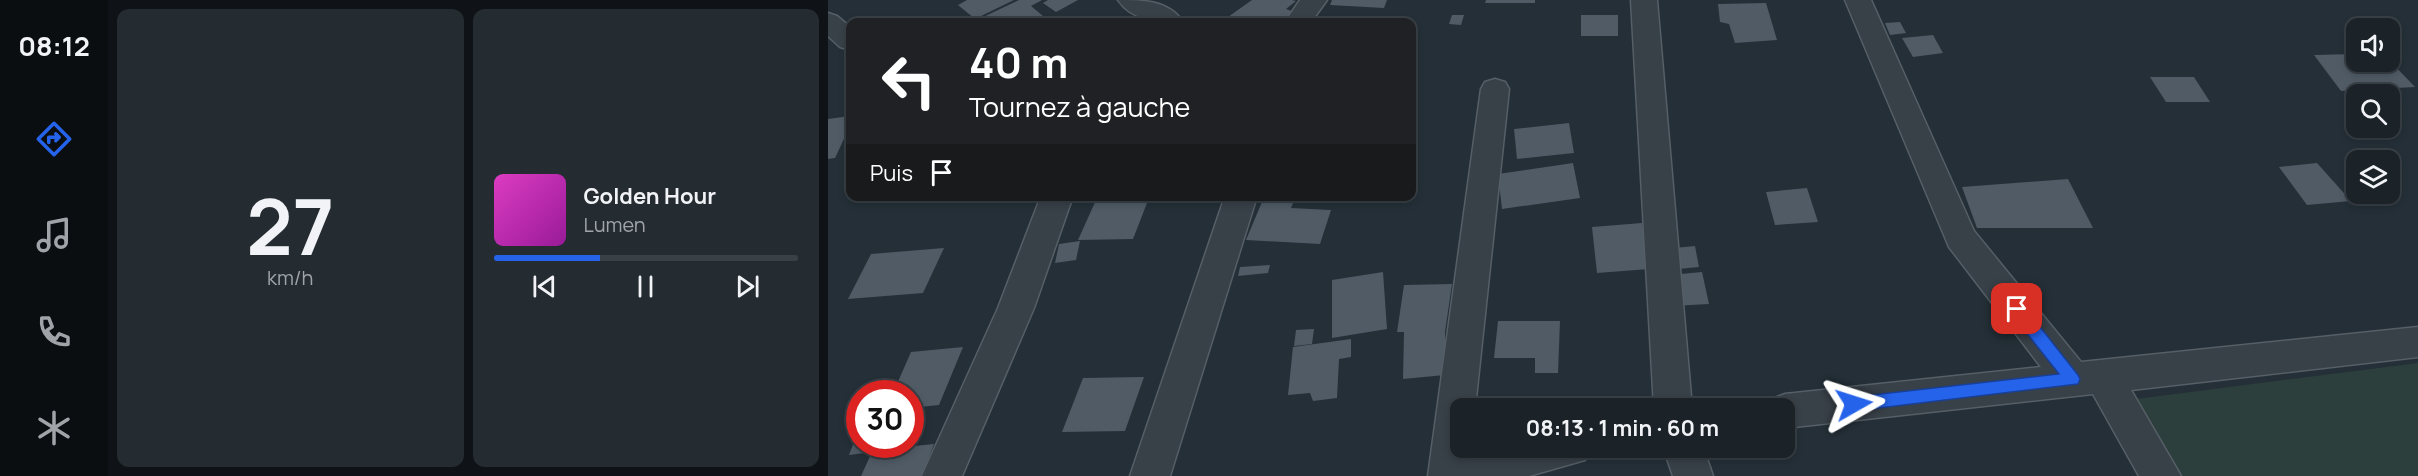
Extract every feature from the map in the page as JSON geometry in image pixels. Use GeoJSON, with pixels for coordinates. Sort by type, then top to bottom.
{"type":"FeatureCollection","features":[{"type":"Feature","properties":{"kind":"street"},"geometry":{"type":"LineString","coordinates":[[1301,18],[1314,0]]}},
{"type":"Feature","properties":{"kind":"street"},"geometry":{"type":"LineString","coordinates":[[1644,0],[1672,398]]}},
{"type":"Feature","properties":{"kind":"street"},"geometry":{"type":"LineString","coordinates":[[1858,0],[1961,238],[2088,378],[2161,476]]}},
{"type":"Feature","properties":{"kind":"street"},"geometry":{"type":"LineString","coordinates":[[1132,9],[1158,18]]}},
{"type":"Feature","properties":{"kind":"street"},"geometry":{"type":"LineString","coordinates":[[828,22],[846,38]]}},
{"type":"Feature","properties":{"kind":"street"},"geometry":{"type":"LineString","coordinates":[[1448,476],[1495,89]]}},
{"type":"Feature","properties":{"kind":"street"},"geometry":{"type":"LineString","coordinates":[[942,476],[1016,308],[1055,201]]}},
{"type":"Feature","properties":{"kind":"street"},"geometry":{"type":"LineString","coordinates":[[1150,476],[1239,201]]}},
{"type":"Feature","properties":{"kind":"street"},"geometry":{"type":"LineString","coordinates":[[1795,410],[2418,342]]}},
{"type":"Feature","properties":{"kind":"street"},"geometry":{"type":"LineString","coordinates":[[1454,476],[1527,458]]}},
{"type":"Feature","properties":{"kind":"street"},"geometry":{"type":"LineString","coordinates":[[1687,458],[1693,476]]}},
{"type":"Feature","properties":{"kind":"green space"},"geometry":{"type":"Polygon","coordinates":[[[2418,363],[2418,476],[2179,476],[2136,399],[2418,363]]]}},
{"type":"Feature","properties":{"kind":"building"},"geometry":{"type":"Polygon","coordinates":[[[967,0],[1014,0],[977,18],[974,18],[958,5],[967,0]]]}},
{"type":"Feature","properties":{"kind":"building"},"geometry":{"type":"Polygon","coordinates":[[[1019,0],[1042,0],[1031,6],[1043,16],[1039,18],[981,18],[1019,0]]]}},
{"type":"Feature","properties":{"kind":"building"},"geometry":{"type":"Polygon","coordinates":[[[1048,0],[1078,0],[1056,12],[1043,3],[1048,0]]]}},
{"type":"Feature","properties":{"kind":"building"},"geometry":{"type":"Polygon","coordinates":[[[1252,0],[1296,1],[1286,9],[1297,13],[1290,18],[1228,17],[1252,0]]]}},
{"type":"Feature","properties":{"kind":"building"},"geometry":{"type":"Polygon","coordinates":[[[1332,0],[1387,0],[1384,8],[1330,5],[1332,0]]]}},
{"type":"Feature","properties":{"kind":"building"},"geometry":{"type":"Polygon","coordinates":[[[1486,0],[1535,0],[1535,3],[1485,3],[1486,0]]]}},
{"type":"Feature","properties":{"kind":"building"},"geometry":{"type":"Polygon","coordinates":[[[1766,3],[1777,40],[1735,43],[1729,24],[1720,22],[1718,4],[1766,3]]]}},
{"type":"Feature","properties":{"kind":"building"},"geometry":{"type":"Polygon","coordinates":[[[1452,15],[1464,15],[1461,25],[1449,24],[1452,15]]]}},
{"type":"Feature","properties":{"kind":"building"},"geometry":{"type":"Polygon","coordinates":[[[1581,15],[1618,15],[1618,36],[1581,36],[1581,15]]]}},
{"type":"Feature","properties":{"kind":"building"},"geometry":{"type":"Polygon","coordinates":[[[1900,22],[1906,33],[1890,35],[1885,23],[1900,22]]]}},
{"type":"Feature","properties":{"kind":"building"},"geometry":{"type":"Polygon","coordinates":[[[1933,35],[1943,53],[1913,57],[1902,38],[1933,35]]]}},
{"type":"Feature","properties":{"kind":"building"},"geometry":{"type":"Polygon","coordinates":[[[2346,54],[2346,72],[2400,71],[2415,87],[2400,88],[2400,84],[2346,84],[2346,91],[2341,91],[2314,55],[2346,54]]]}},
{"type":"Feature","properties":{"kind":"building"},"geometry":{"type":"Polygon","coordinates":[[[2150,77],[2194,77],[2210,102],[2166,102],[2150,77]]]}},
{"type":"Feature","properties":{"kind":"building"},"geometry":{"type":"Polygon","coordinates":[[[846,117],[846,135],[835,158],[828,159],[828,119],[846,117]]]}},
{"type":"Feature","properties":{"kind":"building"},"geometry":{"type":"Polygon","coordinates":[[[1569,123],[1574,153],[1517,159],[1514,129],[1569,123]]]}},
{"type":"Feature","properties":{"kind":"building"},"geometry":{"type":"Polygon","coordinates":[[[1573,163],[1580,198],[1502,209],[1498,174],[1573,163]]]}},
{"type":"Feature","properties":{"kind":"building"},"geometry":{"type":"Polygon","coordinates":[[[2317,163],[2346,195],[2346,201],[2307,205],[2279,167],[2317,163]]]}},
{"type":"Feature","properties":{"kind":"building"},"geometry":{"type":"Polygon","coordinates":[[[2068,179],[2093,228],[1977,228],[1962,187],[2068,179]]]}},
{"type":"Feature","properties":{"kind":"building"},"geometry":{"type":"Polygon","coordinates":[[[1807,188],[1818,222],[1775,225],[1766,192],[1807,188]]]}},
{"type":"Feature","properties":{"kind":"building"},"geometry":{"type":"Polygon","coordinates":[[[1096,201],[1148,201],[1133,239],[1078,240],[1096,201]]]}},
{"type":"Feature","properties":{"kind":"building"},"geometry":{"type":"Polygon","coordinates":[[[1262,201],[1294,201],[1291,208],[1331,210],[1320,244],[1246,240],[1262,201]]]}},
{"type":"Feature","properties":{"kind":"building"},"geometry":{"type":"Polygon","coordinates":[[[1642,223],[1649,269],[1597,273],[1592,227],[1642,223]]]}},
{"type":"Feature","properties":{"kind":"building"},"geometry":{"type":"Polygon","coordinates":[[[1080,241],[1076,260],[1055,263],[1059,244],[1080,241]]]}},
{"type":"Feature","properties":{"kind":"building"},"geometry":{"type":"Polygon","coordinates":[[[1695,246],[1699,267],[1678,269],[1674,248],[1695,246]]]}},
{"type":"Feature","properties":{"kind":"building"},"geometry":{"type":"Polygon","coordinates":[[[944,248],[923,293],[848,299],[871,254],[944,248]]]}},
{"type":"Feature","properties":{"kind":"building"},"geometry":{"type":"Polygon","coordinates":[[[1270,265],[1268,273],[1238,276],[1240,267],[1270,265]]]}},
{"type":"Feature","properties":{"kind":"building"},"geometry":{"type":"Polygon","coordinates":[[[1383,272],[1387,329],[1332,338],[1332,280],[1383,272]]]}},
{"type":"Feature","properties":{"kind":"building"},"geometry":{"type":"Polygon","coordinates":[[[1702,272],[1709,304],[1672,306],[1670,275],[1702,272]]]}},
{"type":"Feature","properties":{"kind":"building"},"geometry":{"type":"Polygon","coordinates":[[[1452,284],[1445,332],[1445,375],[1403,379],[1404,332],[1397,332],[1404,285],[1452,284]]]}},
{"type":"Feature","properties":{"kind":"building"},"geometry":{"type":"Polygon","coordinates":[[[1498,321],[1560,321],[1558,373],[1535,373],[1535,358],[1494,358],[1498,321]]]}},
{"type":"Feature","properties":{"kind":"building"},"geometry":{"type":"Polygon","coordinates":[[[1314,329],[1312,344],[1294,346],[1296,330],[1314,329]]]}},
{"type":"Feature","properties":{"kind":"building"},"geometry":{"type":"Polygon","coordinates":[[[1351,339],[1351,357],[1339,359],[1337,398],[1313,401],[1310,393],[1288,395],[1293,347],[1351,339]]]}},
{"type":"Feature","properties":{"kind":"building"},"geometry":{"type":"Polygon","coordinates":[[[963,347],[939,405],[924,407],[924,380],[899,380],[911,352],[963,347]]]}},
{"type":"Feature","properties":{"kind":"building"},"geometry":{"type":"Polygon","coordinates":[[[1144,377],[1125,431],[1062,432],[1083,378],[1144,377]]]}},
{"type":"Feature","properties":{"kind":"building"},"geometry":{"type":"Polygon","coordinates":[[[934,444],[922,476],[861,476],[869,458],[924,458],[924,445],[934,444]]]}},
{"type":"Feature","properties":{"kind":"route"},"geometry":{"type":"LineString","coordinates":[[1854,404],[2073,379],[2017,309]]}}]}
